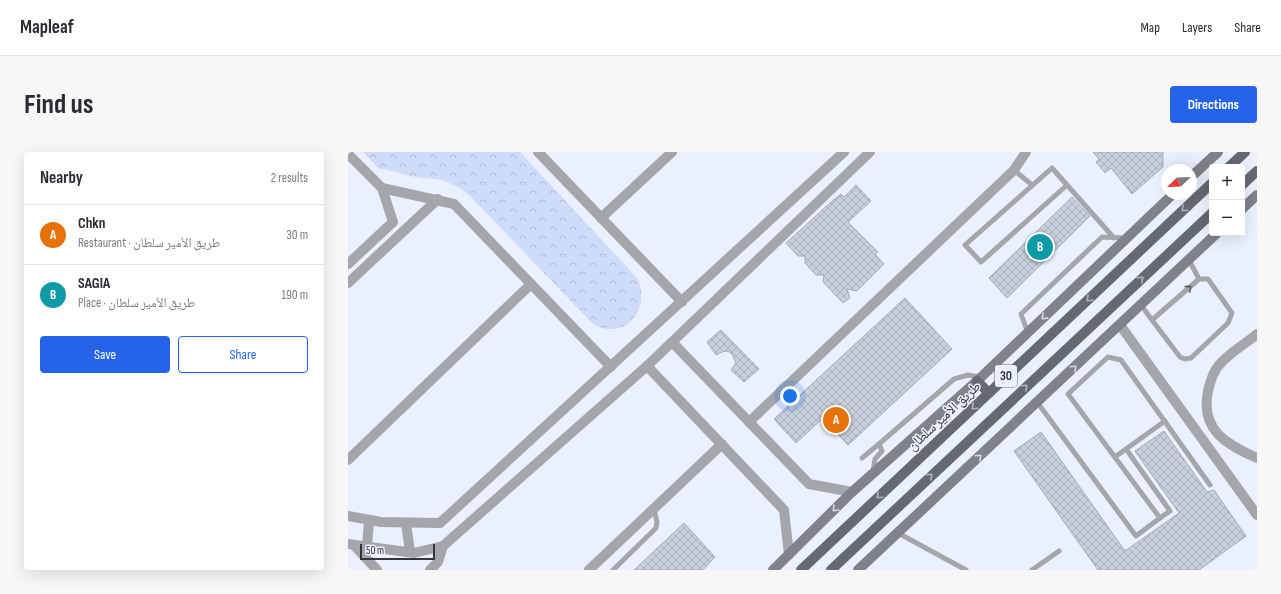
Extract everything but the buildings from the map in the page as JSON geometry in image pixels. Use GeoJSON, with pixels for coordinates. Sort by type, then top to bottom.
{"type":"FeatureCollection","features":[{"type":"Feature","properties":{"kind":"main road"},"geometry":{"type":"LineString","coordinates":[[1197,171],[1218,152]]}},
{"type":"Feature","properties":{"kind":"main road"},"geometry":{"type":"LineString","coordinates":[[1232,164],[1245,152]]}},
{"type":"Feature","properties":{"kind":"main road"},"geometry":{"type":"LineString","coordinates":[[1245,182],[1257,171]]}},
{"type":"Feature","properties":{"kind":"main road","name":"طريق الأمير سلطان"},"geometry":{"type":"LineString","coordinates":[[801,570],[1209,186]]}},
{"type":"Feature","properties":{"kind":"main road"},"geometry":{"type":"LineString","coordinates":[[1245,207],[1257,195]]}},
{"type":"Feature","properties":{"kind":"main road"},"geometry":{"type":"LineString","coordinates":[[773,570],[852,492],[979,379],[1167,200]]}},
{"type":"Feature","properties":{"kind":"main road","name":"30"},"geometry":{"type":"LineString","coordinates":[[836,568],[1209,215]]}},
{"type":"Feature","properties":{"kind":"main road"},"geometry":{"type":"LineString","coordinates":[[858,570],[1214,236]]}},
{"type":"Feature","properties":{"kind":"main road"},"geometry":{"type":"LineString","coordinates":[[979,379],[989,393]]}},
{"type":"Feature","properties":{"kind":"street"},"geometry":{"type":"LineString","coordinates":[[538,152],[682,302]]}},
{"type":"Feature","properties":{"kind":"street"},"geometry":{"type":"LineString","coordinates":[[601,218],[672,152]]}},
{"type":"Feature","properties":{"kind":"street"},"geometry":{"type":"LineString","coordinates":[[350,515],[369,520],[440,523],[844,152]]}},
{"type":"Feature","properties":{"kind":"street"},"geometry":{"type":"LineString","coordinates":[[351,544],[410,552],[443,546],[647,366],[870,152]]}},
{"type":"Feature","properties":{"kind":"street"},"geometry":{"type":"LineString","coordinates":[[748,422],[1014,170],[1026,152]]}},
{"type":"Feature","properties":{"kind":"street"},"geometry":{"type":"LineString","coordinates":[[348,154],[382,188],[393,222],[348,264]]}},
{"type":"Feature","properties":{"kind":"street"},"geometry":{"type":"LineString","coordinates":[[382,188],[438,199],[454,204],[611,367]]}},
{"type":"Feature","properties":{"kind":"street"},"geometry":{"type":"LineString","coordinates":[[348,283],[438,199]]}},
{"type":"Feature","properties":{"kind":"street"},"geometry":{"type":"LineString","coordinates":[[348,460],[531,284]]}},
{"type":"Feature","properties":{"kind":"street"},"geometry":{"type":"LineString","coordinates":[[1120,325],[1257,515]]}},
{"type":"Feature","properties":{"kind":"street"},"geometry":{"type":"LineString","coordinates":[[1257,334],[1217,368],[1210,384],[1206,407],[1208,420],[1223,440],[1232,447],[1257,458]]}},
{"type":"Feature","properties":{"kind":"street"},"geometry":{"type":"LineString","coordinates":[[672,342],[809,484],[852,492]]}},
{"type":"Feature","properties":{"kind":"street"},"geometry":{"type":"LineString","coordinates":[[647,366],[784,510],[789,555]]}},
{"type":"Feature","properties":{"kind":"street"},"geometry":{"type":"LineString","coordinates":[[589,570],[722,444]]}},
{"type":"Feature","properties":{"kind":"street"},"geometry":{"type":"LineString","coordinates":[[367,547],[369,520]]}},
{"type":"Feature","properties":{"kind":"street"},"geometry":{"type":"LineString","coordinates":[[406,522],[410,552]]}},
{"type":"Feature","properties":{"kind":"street"},"geometry":{"type":"LineString","coordinates":[[351,544],[377,570]]}},
{"type":"Feature","properties":{"kind":"street"},"geometry":{"type":"LineString","coordinates":[[430,570],[438,562],[443,546]]}},
{"type":"Feature","properties":{"kind":"lane"},"geometry":{"type":"LineString","coordinates":[[1067,185],[981,262],[965,245],[1052,168],[1114,238]]}},
{"type":"Feature","properties":{"kind":"lane"},"geometry":{"type":"LineString","coordinates":[[1014,170],[1032,185]]}},
{"type":"Feature","properties":{"kind":"lane"},"geometry":{"type":"LineString","coordinates":[[393,222],[402,232]]}},
{"type":"Feature","properties":{"kind":"lane"},"geometry":{"type":"LineString","coordinates":[[1028,333],[1021,314],[1102,237],[1127,238]]}},
{"type":"Feature","properties":{"kind":"lane"},"geometry":{"type":"LineString","coordinates":[[1189,260],[1199,279]]}},
{"type":"Feature","properties":{"kind":"lane"},"geometry":{"type":"LineString","coordinates":[[1141,305],[1152,320],[1180,357],[1185,359],[1191,358],[1228,324],[1232,313],[1208,279],[1199,279],[1152,320]]}},
{"type":"Feature","properties":{"kind":"lane"},"geometry":{"type":"LineString","coordinates":[[1160,518],[1068,394],[1108,357],[1121,360],[1210,485]]}},
{"type":"Feature","properties":{"kind":"lane"},"geometry":{"type":"LineString","coordinates":[[862,458],[954,379],[968,375],[979,379]]}},
{"type":"Feature","properties":{"kind":"lane"},"geometry":{"type":"LineString","coordinates":[[1037,402],[1136,536],[1170,511],[1126,449]]}},
{"type":"Feature","properties":{"kind":"lane"},"geometry":{"type":"LineString","coordinates":[[1115,457],[1165,421]]}},
{"type":"Feature","properties":{"kind":"lane"},"geometry":{"type":"LineString","coordinates":[[873,473],[875,459],[882,451],[879,444]]}},
{"type":"Feature","properties":{"kind":"lane"},"geometry":{"type":"LineString","coordinates":[[613,570],[656,528],[657,522],[654,509]]}},
{"type":"Feature","properties":{"kind":"lane"},"geometry":{"type":"LineString","coordinates":[[898,533],[966,570]]}},
{"type":"Feature","properties":{"kind":"lane"},"geometry":{"type":"LineString","coordinates":[[1032,570],[1059,551]]}},
{"type":"Feature","properties":{"kind":"green space"},"geometry":{"type":"Polygon","coordinates":[[[363,152],[520,152],[638,279],[641,290],[641,301],[638,311],[633,319],[626,325],[606,329],[594,325],[469,195],[458,187],[442,180],[416,177],[378,168],[363,152]]]}},
{"type":"Feature","properties":{"kind":"place","name":"SAGIA"},"geometry":{"type":"Point","coordinates":[1040,247]}},
{"type":"Feature","properties":{"kind":"place","name":"Chkn"},"geometry":{"type":"Point","coordinates":[836,420]}}]}
